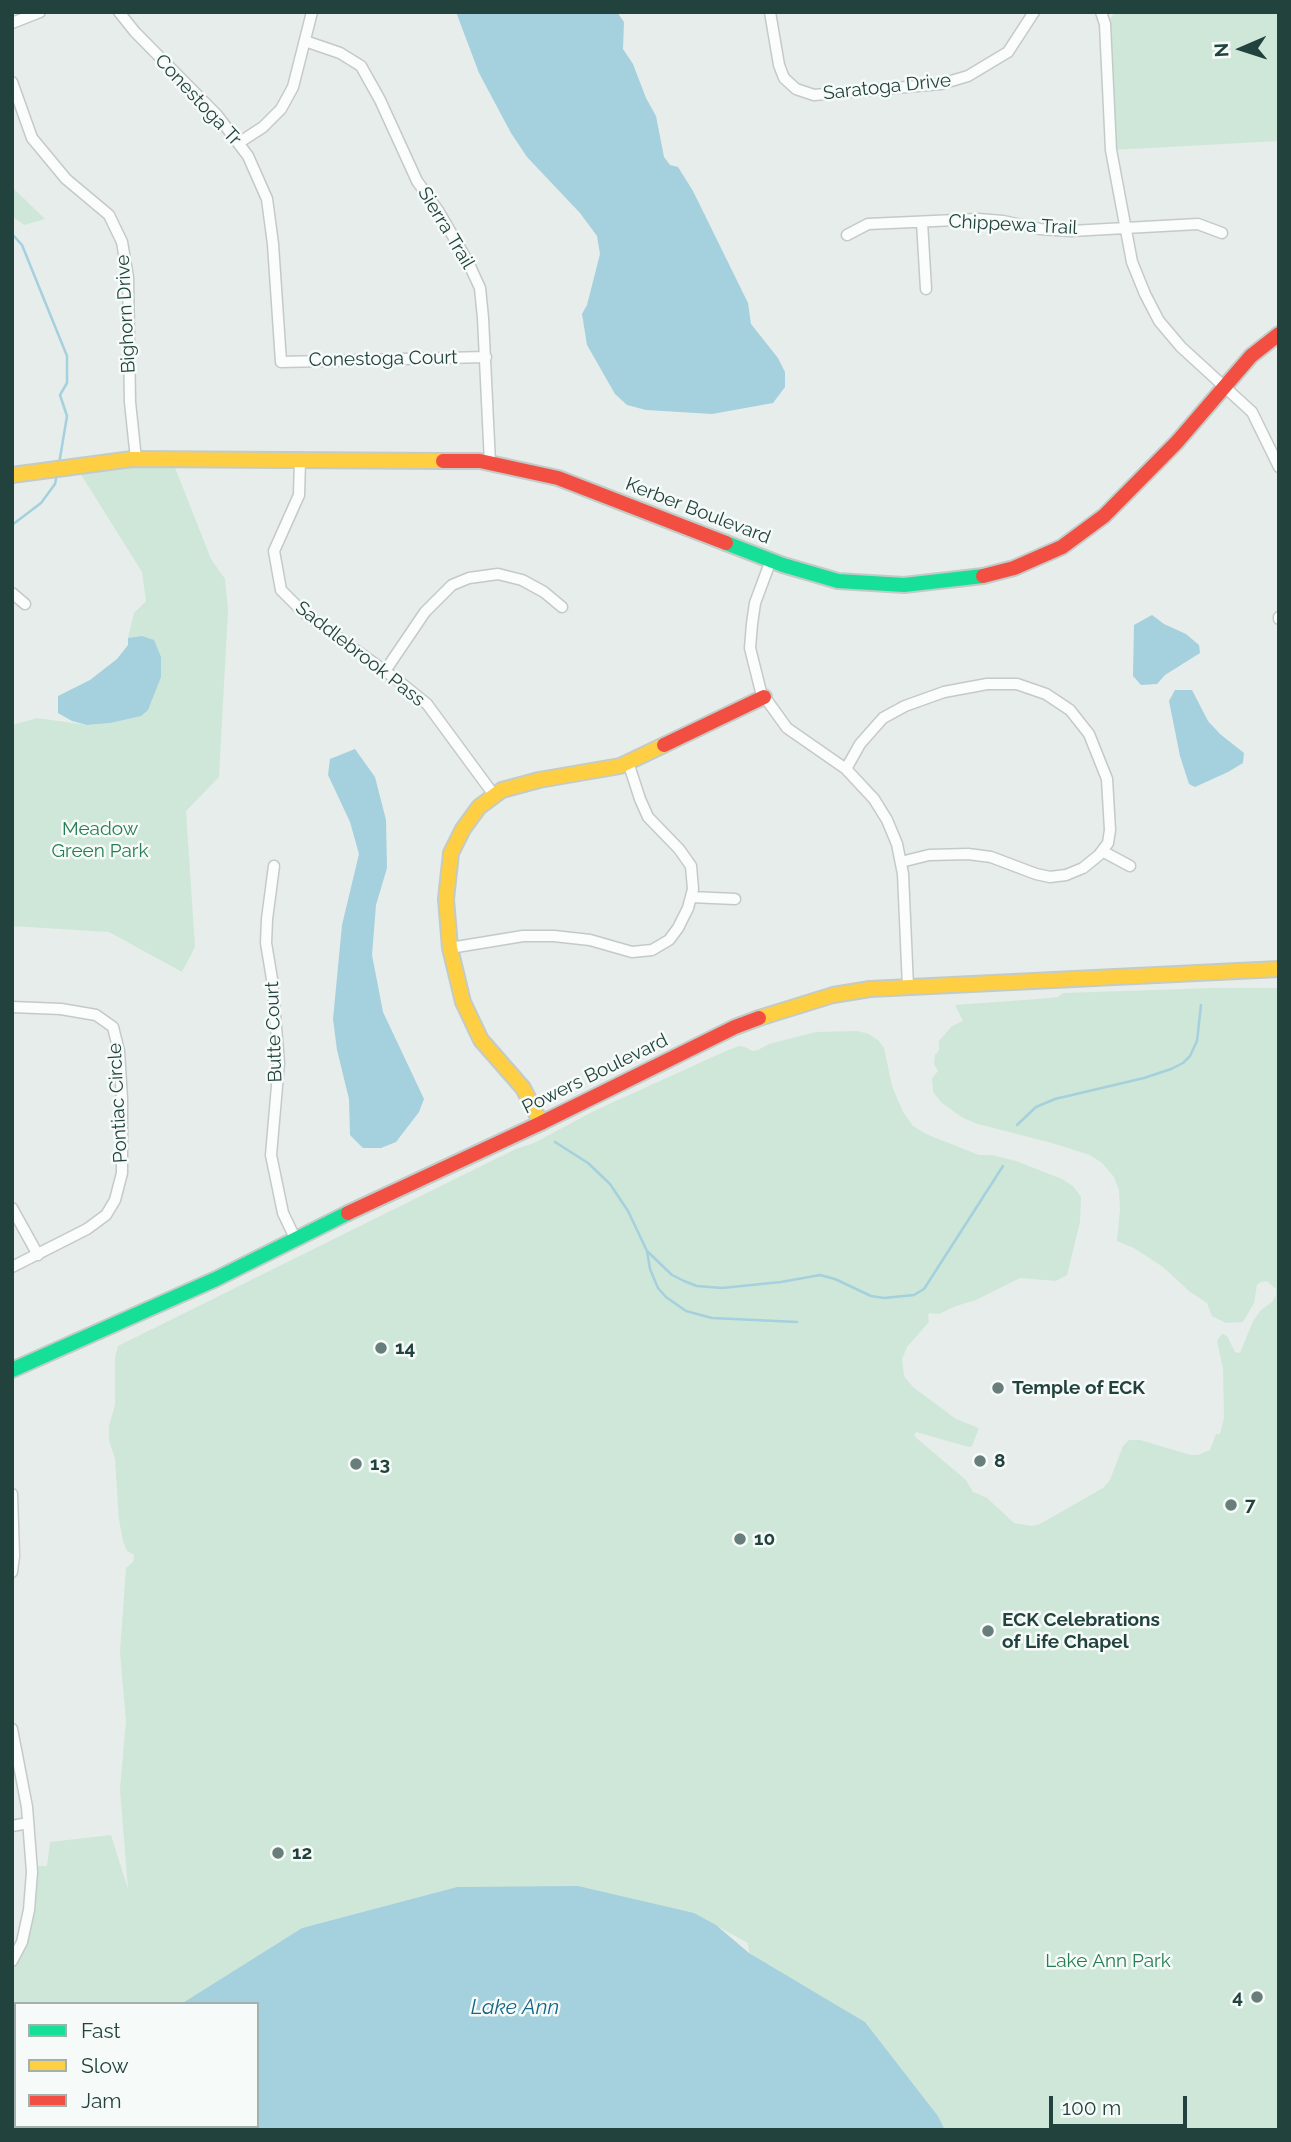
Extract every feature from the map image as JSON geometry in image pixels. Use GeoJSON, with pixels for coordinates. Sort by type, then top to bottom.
{"type":"FeatureCollection","features":[{"type":"Feature","properties":{"kind":"street"},"geometry":{"type":"LineString","coordinates":[[12,23],[40,12]]}},
{"type":"Feature","properties":{"kind":"street","name":"Conestoga Tr"},"geometry":{"type":"LineString","coordinates":[[120,12],[135,32],[240,142],[267,199],[273,244],[281,362]]}},
{"type":"Feature","properties":{"kind":"street"},"geometry":{"type":"LineString","coordinates":[[240,142],[263,127],[281,109],[293,87],[312,12]]}},
{"type":"Feature","properties":{"kind":"street","name":"Saratoga Drive"},"geometry":{"type":"LineString","coordinates":[[770,12],[779,65],[784,78],[796,89],[814,95],[941,84],[968,76],[1008,52],[1034,12]]}},
{"type":"Feature","properties":{"kind":"street"},"geometry":{"type":"LineString","coordinates":[[1101,12],[1105,24],[1111,149],[1132,262],[1159,321],[1181,347],[1252,412],[1279,467]]}},
{"type":"Feature","properties":{"kind":"street","name":"Sierra Trail"},"geometry":{"type":"LineString","coordinates":[[305,41],[340,53],[361,66],[380,100],[417,181],[439,212],[480,288],[486,356],[490,463]]}},
{"type":"Feature","properties":{"kind":"street","name":"Bighorn Drive"},"geometry":{"type":"LineString","coordinates":[[12,82],[32,138],[66,179],[108,215],[122,242],[128,277],[130,402],[136,459]]}},
{"type":"Feature","properties":{"kind":"street","name":"Chippewa Trail"},"geometry":{"type":"LineString","coordinates":[[847,235],[868,224],[978,219],[1040,229],[1071,230],[1198,224],[1222,233]]}},
{"type":"Feature","properties":{"kind":"street"},"geometry":{"type":"LineString","coordinates":[[922,222],[926,289]]}},
{"type":"Feature","properties":{"kind":"street","name":"Kerber Boulevard"},"geometry":{"type":"LineString","coordinates":[[12,475],[136,459],[380,459],[490,463],[558,478],[771,560],[838,580],[904,585],[974,578],[1014,568],[1062,547],[1104,516],[1177,442],[1251,356],[1279,334]]}},
{"type":"Feature","properties":{"kind":"street","name":"Conestoga Court"},"geometry":{"type":"LineString","coordinates":[[281,362],[486,356]]}},
{"type":"Feature","properties":{"kind":"street","name":"Saddlebrook Pass"},"geometry":{"type":"LineString","coordinates":[[300,460],[299,495],[274,551],[281,590],[303,612],[427,704],[494,795]]}},
{"type":"Feature","properties":{"kind":"street"},"geometry":{"type":"LineString","coordinates":[[771,560],[755,603],[750,648],[754,671],[764,697],[787,728],[846,769],[874,799],[887,820],[901,862],[908,986]]}},
{"type":"Feature","properties":{"kind":"street"},"geometry":{"type":"LineString","coordinates":[[385,671],[425,612],[452,585],[469,578],[498,574],[522,580],[544,592],[562,607]]}},
{"type":"Feature","properties":{"kind":"street"},"geometry":{"type":"LineString","coordinates":[[12,593],[25,604]]}},
{"type":"Feature","properties":{"kind":"street"},"geometry":{"type":"LineString","coordinates":[[846,769],[860,744],[883,718],[905,706],[954,690],[986,684],[1017,684],[1046,694],[1070,710],[1089,734],[1107,779],[1110,830],[1108,843],[1083,868],[1066,875],[1051,877],[991,857],[968,854],[929,855],[901,862]]}},
{"type":"Feature","properties":{"kind":"street"},"geometry":{"type":"LineString","coordinates":[[541,1123],[523,1088],[481,1040],[463,1002],[450,948],[446,899],[451,853],[463,829],[479,807],[502,789],[539,780],[594,772],[628,762],[764,697]]}},
{"type":"Feature","properties":{"kind":"street"},"geometry":{"type":"LineString","coordinates":[[450,948],[523,936],[554,936],[590,940],[632,952],[652,950],[668,940],[678,928],[691,897],[691,866],[671,840],[648,817],[628,762]]}},
{"type":"Feature","properties":{"kind":"street"},"geometry":{"type":"LineString","coordinates":[[1102,851],[1130,866]]}},
{"type":"Feature","properties":{"kind":"street","name":"Butte Court"},"geometry":{"type":"LineString","coordinates":[[274,866],[266,943],[279,1063],[271,1155],[283,1213],[295,1238]]}},
{"type":"Feature","properties":{"kind":"street"},"geometry":{"type":"LineString","coordinates":[[691,897],[735,899]]}},
{"type":"Feature","properties":{"kind":"street","name":"Powers Boulevard"},"geometry":{"type":"LineString","coordinates":[[12,1370],[216,1279],[295,1238],[541,1123],[735,1027],[786,1008],[833,995],[908,986],[1279,969]]}},
{"type":"Feature","properties":{"kind":"street","name":"Powers Boulevard"},"geometry":{"type":"LineString","coordinates":[[1236,972],[1279,974]]}},
{"type":"Feature","properties":{"kind":"street","name":"Pontiac Circle"},"geometry":{"type":"LineString","coordinates":[[12,1007],[61,1009],[96,1015],[113,1027],[119,1051],[122,1099],[122,1172],[116,1200],[106,1215],[87,1229],[12,1267]]}},
{"type":"Feature","properties":{"kind":"street"},"geometry":{"type":"LineString","coordinates":[[12,1208],[38,1255]]}},
{"type":"Feature","properties":{"kind":"street"},"geometry":{"type":"LineString","coordinates":[[12,1494],[12,1572]]}},
{"type":"Feature","properties":{"kind":"street"},"geometry":{"type":"LineString","coordinates":[[12,1729],[27,1807],[32,1872],[29,1910],[22,1942],[12,1961]]}},
{"type":"Feature","properties":{"kind":"street"},"geometry":{"type":"LineString","coordinates":[[12,1826],[28,1823]]}},
{"type":"Feature","properties":{"kind":"green space"},"geometry":{"type":"Polygon","coordinates":[[[1115,12],[1279,12],[1279,141],[1111,150],[1105,26],[1115,12]]]}},
{"type":"Feature","properties":{"kind":"green space"},"geometry":{"type":"Polygon","coordinates":[[[12,187],[45,219],[24,225],[12,216],[12,187]]]}},
{"type":"Feature","properties":{"kind":"green space","name":"Meadow Green Park"},"geometry":{"type":"Polygon","coordinates":[[[172,460],[211,559],[225,579],[228,609],[219,777],[186,811],[195,947],[182,972],[109,932],[12,926],[12,725],[37,718],[87,725],[110,723],[142,636],[128,638],[134,613],[146,601],[142,572],[75,465],[172,460]]]}},
{"type":"Feature","properties":{"kind":"green space","name":"Lake Ann Park"},"geometry":{"type":"Polygon","coordinates":[[[1279,988],[1279,2130],[945,2130],[938,2116],[865,2022],[749,1953],[748,1943],[693,1913],[457,1887],[302,1928],[184,2002],[14,2002],[14,2128],[93,2128],[12,2130],[12,1948],[26,1928],[35,1899],[36,1866],[47,1866],[50,1842],[111,1835],[128,1889],[120,1789],[126,1721],[120,1652],[126,1568],[133,1562],[134,1555],[127,1551],[123,1541],[115,1459],[109,1440],[109,1426],[115,1405],[115,1357],[118,1346],[516,1149],[534,1143],[594,1111],[728,1050],[739,1046],[752,1051],[758,1050],[769,1044],[816,1032],[857,1031],[869,1034],[884,1048],[892,1086],[903,1112],[913,1126],[979,1155],[1016,1161],[1062,1179],[1073,1186],[1081,1197],[1080,1222],[1067,1275],[1056,1281],[1020,1278],[976,1300],[939,1314],[930,1313],[929,1322],[907,1347],[902,1359],[904,1376],[913,1387],[956,1419],[979,1428],[972,1446],[969,1447],[916,1432],[914,1436],[966,1480],[973,1492],[987,1498],[1014,1523],[1032,1526],[1040,1524],[1103,1488],[1110,1480],[1123,1446],[1129,1440],[1140,1440],[1191,1455],[1210,1450],[1216,1434],[1220,1434],[1224,1418],[1223,1369],[1217,1341],[1222,1334],[1227,1336],[1235,1352],[1240,1353],[1253,1321],[1276,1295],[1276,1289],[1267,1281],[1261,1282],[1257,1285],[1254,1303],[1243,1322],[1226,1323],[1212,1316],[1207,1303],[1189,1291],[1163,1267],[1134,1248],[1117,1241],[1119,1190],[1114,1177],[1102,1163],[1090,1155],[963,1118],[942,1103],[933,1092],[932,1078],[938,1071],[934,1064],[939,1041],[952,1026],[963,1021],[955,1005],[1058,997],[1063,993],[1279,988]]]}},
{"type":"Feature","properties":{"kind":"water"},"geometry":{"type":"Polygon","coordinates":[[[456,12],[617,12],[624,22],[623,49],[633,64],[656,116],[664,157],[670,165],[678,167],[693,191],[748,303],[751,324],[778,358],[785,372],[785,387],[773,403],[712,414],[646,410],[627,405],[615,394],[587,345],[582,314],[587,305],[600,254],[597,236],[580,213],[527,157],[511,133],[479,73],[456,12]]]}},
{"type":"Feature","properties":{"kind":"water"},"geometry":{"type":"Polygon","coordinates":[[[1152,615],[1186,634],[1199,645],[1200,653],[1165,675],[1157,684],[1141,685],[1133,676],[1134,625],[1152,615]]]}},
{"type":"Feature","properties":{"kind":"water"},"geometry":{"type":"Polygon","coordinates":[[[142,636],[154,640],[161,657],[161,677],[148,710],[141,716],[87,725],[58,713],[58,696],[90,680],[117,659],[128,645],[128,638],[142,636]]]}},
{"type":"Feature","properties":{"kind":"water"},"geometry":{"type":"Polygon","coordinates":[[[1175,690],[1192,690],[1208,721],[1244,753],[1243,763],[1195,787],[1189,784],[1180,756],[1169,701],[1175,690]]]}},
{"type":"Feature","properties":{"kind":"water"},"geometry":{"type":"Polygon","coordinates":[[[355,749],[375,777],[386,820],[387,868],[376,905],[372,955],[383,1012],[424,1099],[419,1112],[396,1142],[381,1148],[363,1148],[350,1135],[349,1099],[337,1050],[333,1019],[342,925],[359,854],[350,822],[328,775],[330,759],[355,749]]]}},
{"type":"Feature","properties":{"kind":"water","name":"Lake Ann"},"geometry":{"type":"Polygon","coordinates":[[[578,1886],[694,1913],[716,1925],[749,1953],[865,2022],[938,2116],[945,2130],[85,2130],[259,2128],[259,2002],[184,2002],[302,1928],[457,1887],[578,1886]]]}},
{"type":"Feature","properties":{"kind":"waterway"},"geometry":{"type":"LineString","coordinates":[[12,234],[22,245],[67,356],[67,383],[60,395],[67,416],[59,464]]}},
{"type":"Feature","properties":{"kind":"waterway"},"geometry":{"type":"LineString","coordinates":[[12,525],[41,503],[55,484],[57,474]]}},
{"type":"Feature","properties":{"kind":"waterway"},"geometry":{"type":"LineString","coordinates":[[1017,1125],[1036,1107],[1055,1099],[1144,1078],[1183,1063],[1190,1056],[1197,1041],[1201,1005]]}},
{"type":"Feature","properties":{"kind":"waterway"},"geometry":{"type":"LineString","coordinates":[[555,1142],[588,1163],[610,1184],[628,1211],[647,1251],[672,1275],[684,1281],[697,1286],[722,1288],[820,1275],[871,1296],[884,1298],[914,1295],[924,1289],[1003,1166]]}},
{"type":"Feature","properties":{"kind":"waterway"},"geometry":{"type":"LineString","coordinates":[[647,1251],[650,1269],[658,1288],[686,1311],[712,1318],[797,1322]]}},
{"type":"Feature","properties":{"kind":"traffic: fast"},"geometry":{"type":"LineString","coordinates":[[726,543],[783,565],[838,581],[904,585],[983,576]]}},
{"type":"Feature","properties":{"kind":"traffic: fast"},"geometry":{"type":"LineString","coordinates":[[12,1370],[216,1279],[348,1213]]}},
{"type":"Feature","properties":{"kind":"traffic: slow"},"geometry":{"type":"LineString","coordinates":[[12,475],[132,459],[443,461]]}},
{"type":"Feature","properties":{"kind":"traffic: slow"},"geometry":{"type":"LineString","coordinates":[[541,1123],[523,1088],[481,1040],[463,1002],[450,948],[446,899],[451,853],[463,829],[479,807],[502,790],[539,780],[620,766],[664,745]]}},
{"type":"Feature","properties":{"kind":"traffic: slow"},"geometry":{"type":"LineString","coordinates":[[759,1018],[833,995],[870,989],[1279,969]]}},
{"type":"Feature","properties":{"kind":"traffic: jam"},"geometry":{"type":"LineString","coordinates":[[983,576],[1014,568],[1062,547],[1104,516],[1177,442],[1251,356],[1279,334]]}},
{"type":"Feature","properties":{"kind":"traffic: jam"},"geometry":{"type":"LineString","coordinates":[[443,461],[480,461],[558,478],[726,543]]}},
{"type":"Feature","properties":{"kind":"traffic: jam"},"geometry":{"type":"LineString","coordinates":[[664,745],[764,697]]}},
{"type":"Feature","properties":{"kind":"traffic: jam"},"geometry":{"type":"LineString","coordinates":[[348,1213],[541,1123],[735,1027],[759,1018]]}},
{"type":"Feature","properties":{"kind":"place","name":"14"},"geometry":{"type":"Point","coordinates":[381,1348]}},
{"type":"Feature","properties":{"kind":"place","name":"Temple of ECK"},"geometry":{"type":"Point","coordinates":[998,1388]}},
{"type":"Feature","properties":{"kind":"place","name":"8"},"geometry":{"type":"Point","coordinates":[980,1461]}},
{"type":"Feature","properties":{"kind":"place","name":"13"},"geometry":{"type":"Point","coordinates":[356,1464]}},
{"type":"Feature","properties":{"kind":"place","name":"7"},"geometry":{"type":"Point","coordinates":[1231,1505]}},
{"type":"Feature","properties":{"kind":"place","name":"10"},"geometry":{"type":"Point","coordinates":[740,1539]}},
{"type":"Feature","properties":{"kind":"place","name":"ECK Celebrations of Life Chapel"},"geometry":{"type":"Point","coordinates":[988,1631]}},
{"type":"Feature","properties":{"kind":"place","name":"12"},"geometry":{"type":"Point","coordinates":[278,1853]}},
{"type":"Feature","properties":{"kind":"place","name":"4"},"geometry":{"type":"Point","coordinates":[1257,1997]}}]}
